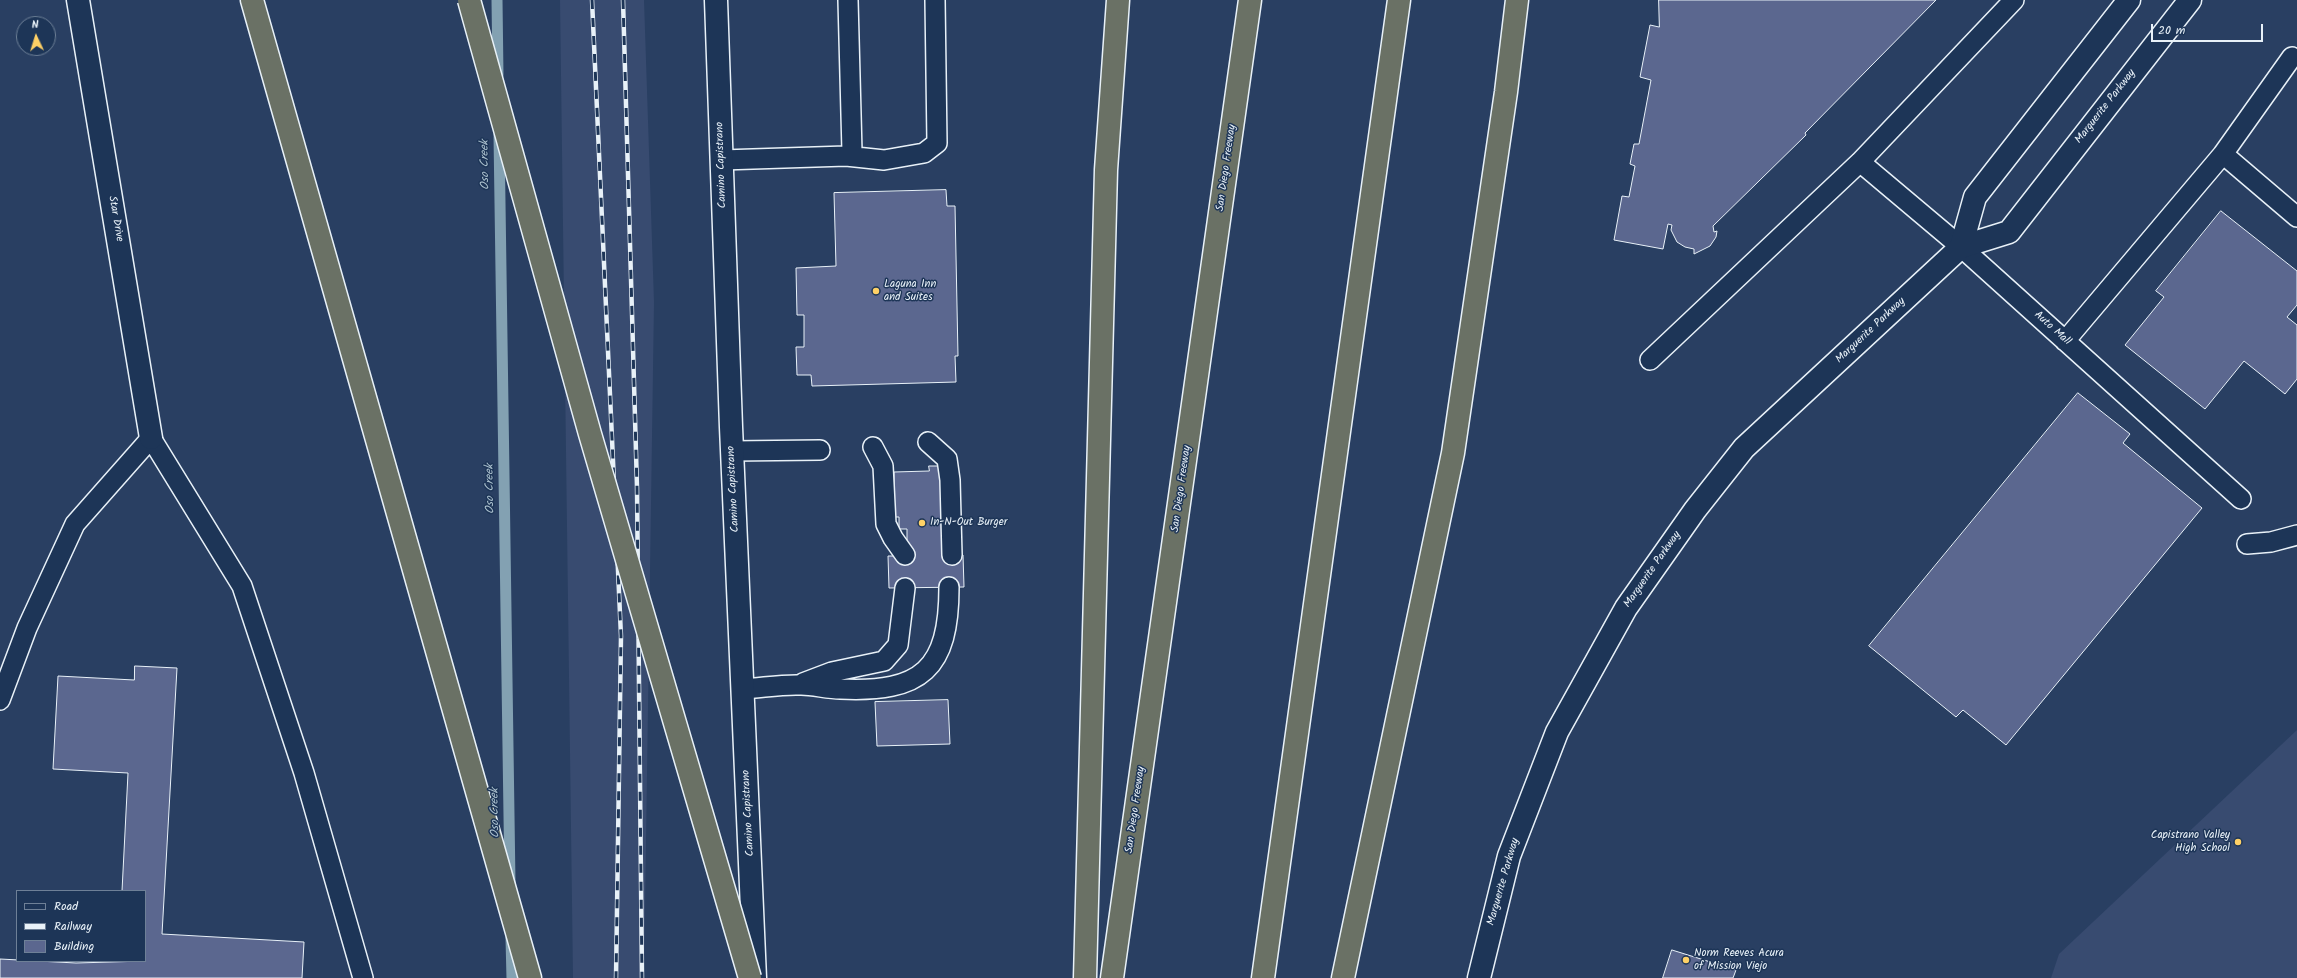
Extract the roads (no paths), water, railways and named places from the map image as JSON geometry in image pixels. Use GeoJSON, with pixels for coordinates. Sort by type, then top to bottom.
{"type":"FeatureCollection","features":[{"type":"Feature","properties":{"kind":"highway"},"geometry":{"type":"LineString","coordinates":[[252,0],[530,978]]}},
{"type":"Feature","properties":{"kind":"highway"},"geometry":{"type":"LineString","coordinates":[[469,0],[592,442],[750,978]]}},
{"type":"Feature","properties":{"kind":"highway"},"geometry":{"type":"LineString","coordinates":[[1086,978],[1106,170],[1118,0]]}},
{"type":"Feature","properties":{"kind":"highway","name":"San Diego Freeway"},"geometry":{"type":"LineString","coordinates":[[1112,978],[1250,0]]}},
{"type":"Feature","properties":{"kind":"highway"},"geometry":{"type":"LineString","coordinates":[[1263,978],[1399,0]]}},
{"type":"Feature","properties":{"kind":"highway"},"geometry":{"type":"LineString","coordinates":[[1343,978],[1453,453],[1506,92],[1517,0]]}},
{"type":"Feature","properties":{"kind":"main road","name":"Star Drive"},"geometry":{"type":"LineString","coordinates":[[78,0],[152,438]]}},
{"type":"Feature","properties":{"kind":"main road","name":"Camino Capistrano"},"geometry":{"type":"LineString","coordinates":[[716,0],[732,451],[755,978]]}},
{"type":"Feature","properties":{"kind":"main road"},"geometry":{"type":"LineString","coordinates":[[1961,247],[1975,197],[2129,0]]}},
{"type":"Feature","properties":{"kind":"main road","name":"Marguerite Parkway"},"geometry":{"type":"LineString","coordinates":[[1479,978],[1509,856],[1557,732],[1626,608],[1695,510],[1744,448],[1961,247],[2009,232],[2190,0]]}},
{"type":"Feature","properties":{"kind":"lane"},"geometry":{"type":"LineString","coordinates":[[846,156],[852,152],[848,0]]}},
{"type":"Feature","properties":{"kind":"lane"},"geometry":{"type":"LineString","coordinates":[[722,160],[846,156],[884,160],[924,153],[937,143],[935,0]]}},
{"type":"Feature","properties":{"kind":"lane"},"geometry":{"type":"LineString","coordinates":[[1650,360],[1860,162],[2014,0]]}},
{"type":"Feature","properties":{"kind":"lane"},"geometry":{"type":"LineString","coordinates":[[2065,341],[2224,154],[2295,54]]}},
{"type":"Feature","properties":{"kind":"lane"},"geometry":{"type":"LineString","coordinates":[[2224,154],[2297,218]]}},
{"type":"Feature","properties":{"kind":"lane","name":"Auto Mall"},"geometry":{"type":"LineString","coordinates":[[1860,162],[1961,247],[2241,499]]}},
{"type":"Feature","properties":{"kind":"lane"},"geometry":{"type":"LineString","coordinates":[[0,700],[27,628],[75,524],[152,438],[242,586],[304,773],[363,978]]}},
{"type":"Feature","properties":{"kind":"lane"},"geometry":{"type":"LineString","coordinates":[[928,442],[947,459],[950,480],[952,555]]}},
{"type":"Feature","properties":{"kind":"lane"},"geometry":{"type":"LineString","coordinates":[[873,446],[883,466],[886,524],[892,538],[905,556]]}},
{"type":"Feature","properties":{"kind":"lane"},"geometry":{"type":"LineString","coordinates":[[732,451],[820,450]]}},
{"type":"Feature","properties":{"kind":"lane"},"geometry":{"type":"LineString","coordinates":[[2247,544],[2271,542],[2297,535]]}},
{"type":"Feature","properties":{"kind":"lane"},"geometry":{"type":"LineString","coordinates":[[743,689],[800,685],[840,689],[884,688],[909,683],[925,671],[941,650],[948,621],[949,587]]}},
{"type":"Feature","properties":{"kind":"lane"},"geometry":{"type":"LineString","coordinates":[[800,685],[832,672],[884,661],[898,645],[905,588]]}},
{"type":"Feature","properties":{"kind":"waterway","name":"Oso Creek"},"geometry":{"type":"LineString","coordinates":[[497,0],[498,75]]}},
{"type":"Feature","properties":{"kind":"waterway","name":"Oso Creek"},"geometry":{"type":"LineString","coordinates":[[499,135],[510,883]]}},
{"type":"Feature","properties":{"kind":"waterway","name":"Oso Creek"},"geometry":{"type":"LineString","coordinates":[[511,938],[512,978]]}},
{"type":"Feature","properties":{"kind":"railway"},"geometry":{"type":"LineString","coordinates":[[592,0],[621,636],[616,978]]}},
{"type":"Feature","properties":{"kind":"railway"},"geometry":{"type":"LineString","coordinates":[[623,0],[637,487],[642,978]]}},
{"type":"Feature","properties":{"kind":"place","name":"Laguna Inn and Suites"},"geometry":{"type":"Point","coordinates":[876,291]}},
{"type":"Feature","properties":{"kind":"place","name":"In-N-Out Burger"},"geometry":{"type":"Point","coordinates":[922,523]}},
{"type":"Feature","properties":{"kind":"place","name":"Capistrano Valley High School"},"geometry":{"type":"Point","coordinates":[2238,842]}},
{"type":"Feature","properties":{"kind":"place","name":"Norm Reeves Acura of Mission Viejo"},"geometry":{"type":"Point","coordinates":[1686,960]}}]}
